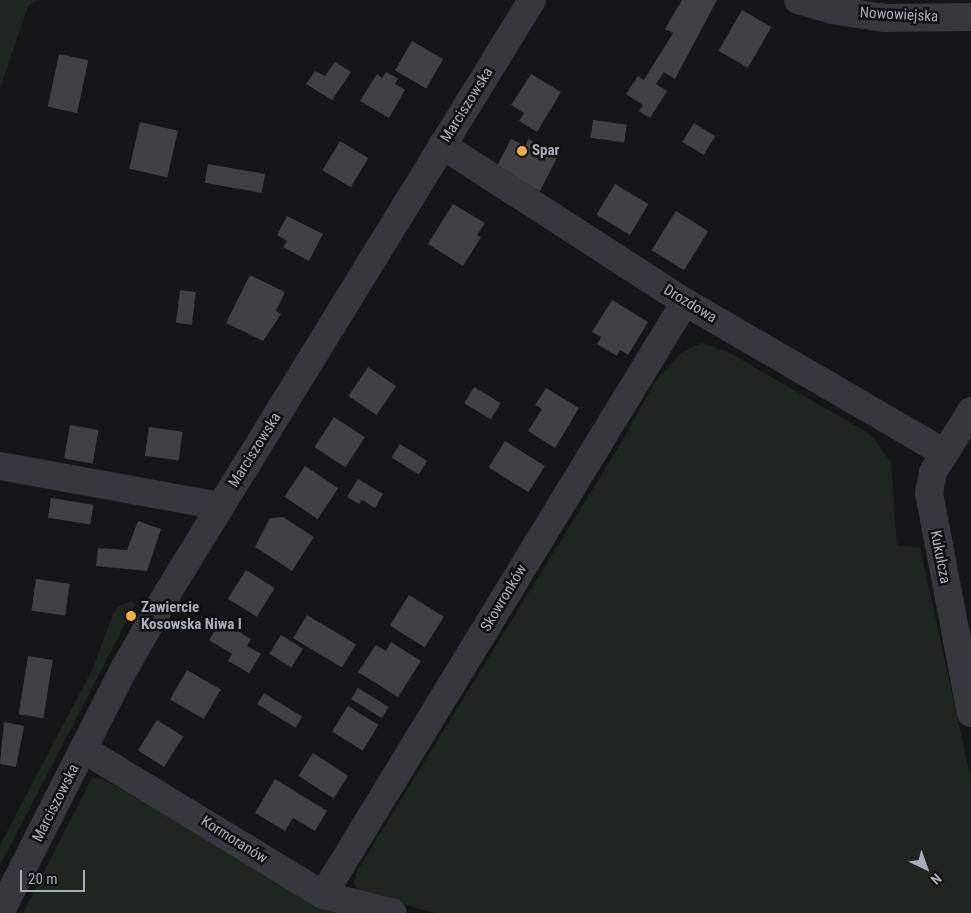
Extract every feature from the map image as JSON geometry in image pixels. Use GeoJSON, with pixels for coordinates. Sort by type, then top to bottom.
{"type":"FeatureCollection","features":[{"type":"Feature","properties":{"kind":"street","name":"Marciszowska"},"geometry":{"type":"LineString","coordinates":[[0,913],[129,661],[220,506],[532,0]]}},
{"type":"Feature","properties":{"kind":"street","name":"Nowowiejska"},"geometry":{"type":"LineString","coordinates":[[798,0],[832,10],[884,18],[971,17]]}},
{"type":"Feature","properties":{"kind":"street","name":"Drozdowa"},"geometry":{"type":"LineString","coordinates":[[442,144],[685,302],[944,454]]}},
{"type":"Feature","properties":{"kind":"street","name":"Skowronków"},"geometry":{"type":"LineString","coordinates":[[323,895],[685,302]]}},
{"type":"Feature","properties":{"kind":"street","name":"Kukułcza"},"geometry":{"type":"LineString","coordinates":[[971,411],[933,472],[929,493],[971,713]]}},
{"type":"Feature","properties":{"kind":"street"},"geometry":{"type":"LineString","coordinates":[[0,466],[220,506]]}},
{"type":"Feature","properties":{"kind":"street","name":"Kormoranów"},"geometry":{"type":"LineString","coordinates":[[83,749],[323,895],[393,913]]}},
{"type":"Feature","properties":{"kind":"shaded area"},"geometry":{"type":"Polygon","coordinates":[[[0,0],[36,0],[28,6],[0,88],[0,0]]]}},
{"type":"Feature","properties":{"kind":"shaded area"},"geometry":{"type":"Polygon","coordinates":[[[701,343],[730,353],[870,434],[891,462],[897,546],[920,547],[971,779],[971,913],[437,913],[358,893],[354,883],[357,871],[618,448],[655,382],[681,353],[701,343]]]}},
{"type":"Feature","properties":{"kind":"shaded area"},"geometry":{"type":"Polygon","coordinates":[[[130,601],[136,603],[0,866],[0,845],[93,668],[113,614],[118,607],[130,601]]]}},
{"type":"Feature","properties":{"kind":"shaded area"},"geometry":{"type":"Polygon","coordinates":[[[92,778],[101,778],[344,913],[23,913],[92,778]]]}},
{"type":"Feature","properties":{"kind":"building"},"geometry":{"type":"Polygon","coordinates":[[[682,0],[717,0],[675,79],[664,72],[656,84],[667,91],[650,118],[639,111],[643,105],[626,94],[638,76],[644,80],[673,33],[665,29],[682,0]]]}},
{"type":"Feature","properties":{"kind":"building"},"geometry":{"type":"Polygon","coordinates":[[[742,10],[771,27],[748,68],[718,51],[742,10]]]}},
{"type":"Feature","properties":{"kind":"building"},"geometry":{"type":"Polygon","coordinates":[[[412,41],[443,59],[426,88],[395,70],[412,41]]]}},
{"type":"Feature","properties":{"kind":"building"},"geometry":{"type":"Polygon","coordinates":[[[59,54],[88,60],[77,113],[48,107],[59,54]]]}},
{"type":"Feature","properties":{"kind":"building"},"geometry":{"type":"Polygon","coordinates":[[[335,62],[351,72],[332,100],[306,84],[315,71],[325,76],[335,62]]]}},
{"type":"Feature","properties":{"kind":"building"},"geometry":{"type":"Polygon","coordinates":[[[386,72],[398,79],[395,84],[405,90],[389,118],[360,101],[377,74],[382,78],[386,72]]]}},
{"type":"Feature","properties":{"kind":"building"},"geometry":{"type":"Polygon","coordinates":[[[531,74],[561,92],[537,132],[519,121],[524,113],[511,105],[531,74]]]}},
{"type":"Feature","properties":{"kind":"building"},"geometry":{"type":"Polygon","coordinates":[[[593,120],[627,125],[624,143],[590,138],[593,120]]]}},
{"type":"Feature","properties":{"kind":"building"},"geometry":{"type":"Polygon","coordinates":[[[140,122],[178,131],[167,178],[129,169],[140,122]]]}},
{"type":"Feature","properties":{"kind":"building"},"geometry":{"type":"Polygon","coordinates":[[[694,123],[715,136],[704,155],[682,142],[694,123]]]}},
{"type":"Feature","properties":{"kind":"building"},"geometry":{"type":"Polygon","coordinates":[[[511,139],[525,146],[528,139],[559,154],[540,191],[496,168],[511,139]]]}},
{"type":"Feature","properties":{"kind":"building"},"geometry":{"type":"Polygon","coordinates":[[[340,141],[368,158],[351,187],[322,170],[340,141]]]}},
{"type":"Feature","properties":{"kind":"building"},"geometry":{"type":"Polygon","coordinates":[[[208,164],[265,174],[262,193],[205,183],[208,164]]]}},
{"type":"Feature","properties":{"kind":"building"},"geometry":{"type":"Polygon","coordinates":[[[615,184],[648,204],[630,235],[596,215],[615,184]]]}},
{"type":"Feature","properties":{"kind":"building"},"geometry":{"type":"Polygon","coordinates":[[[453,204],[485,223],[477,235],[481,237],[463,266],[428,244],[453,204]]]}},
{"type":"Feature","properties":{"kind":"building"},"geometry":{"type":"Polygon","coordinates":[[[676,211],[708,231],[684,270],[652,250],[676,211]]]}},
{"type":"Feature","properties":{"kind":"building"},"geometry":{"type":"Polygon","coordinates":[[[287,216],[323,234],[309,261],[283,247],[287,241],[277,235],[287,216]]]}},
{"type":"Feature","properties":{"kind":"building"},"geometry":{"type":"Polygon","coordinates":[[[250,275],[285,292],[276,311],[281,314],[263,341],[226,323],[250,275]]]}},
{"type":"Feature","properties":{"kind":"building"},"geometry":{"type":"Polygon","coordinates":[[[180,290],[196,292],[192,325],[176,323],[180,290]]]}},
{"type":"Feature","properties":{"kind":"building"},"geometry":{"type":"Polygon","coordinates":[[[612,300],[648,322],[628,355],[620,350],[617,356],[597,344],[601,337],[592,332],[612,300]]]}},
{"type":"Feature","properties":{"kind":"building"},"geometry":{"type":"Polygon","coordinates":[[[368,367],[396,386],[377,415],[348,396],[368,367]]]}},
{"type":"Feature","properties":{"kind":"building"},"geometry":{"type":"Polygon","coordinates":[[[474,387],[501,403],[491,419],[464,403],[474,387]]]}},
{"type":"Feature","properties":{"kind":"building"},"geometry":{"type":"Polygon","coordinates":[[[546,388],[579,408],[555,448],[528,431],[542,409],[535,405],[546,388]]]}},
{"type":"Feature","properties":{"kind":"building"},"geometry":{"type":"Polygon","coordinates":[[[334,417],[365,437],[345,467],[314,447],[334,417]]]}},
{"type":"Feature","properties":{"kind":"building"},"geometry":{"type":"Polygon","coordinates":[[[70,425],[99,430],[93,464],[64,458],[70,425]]]}},
{"type":"Feature","properties":{"kind":"building"},"geometry":{"type":"Polygon","coordinates":[[[149,427],[183,432],[179,460],[145,456],[149,427]]]}},
{"type":"Feature","properties":{"kind":"building"},"geometry":{"type":"Polygon","coordinates":[[[505,441],[545,466],[528,492],[489,467],[505,441]]]}},
{"type":"Feature","properties":{"kind":"building"},"geometry":{"type":"Polygon","coordinates":[[[400,444],[427,461],[419,475],[392,458],[400,444]]]}},
{"type":"Feature","properties":{"kind":"building"},"geometry":{"type":"Polygon","coordinates":[[[305,466],[338,488],[317,519],[284,497],[305,466]]]}},
{"type":"Feature","properties":{"kind":"building"},"geometry":{"type":"Polygon","coordinates":[[[358,479],[383,494],[375,508],[362,500],[359,504],[347,497],[358,479]]]}},
{"type":"Feature","properties":{"kind":"building"},"geometry":{"type":"Polygon","coordinates":[[[51,498],[93,505],[90,524],[48,518],[51,498]]]}},
{"type":"Feature","properties":{"kind":"building"},"geometry":{"type":"Polygon","coordinates":[[[283,517],[314,537],[292,571],[255,547],[270,518],[283,517]]]}},
{"type":"Feature","properties":{"kind":"building"},"geometry":{"type":"Polygon","coordinates":[[[138,521],[161,529],[147,571],[96,566],[98,548],[127,550],[138,521]]]}},
{"type":"Feature","properties":{"kind":"building"},"geometry":{"type":"Polygon","coordinates":[[[246,570],[275,588],[257,617],[228,599],[246,570]]]}},
{"type":"Feature","properties":{"kind":"building"},"geometry":{"type":"Polygon","coordinates":[[[36,579],[70,584],[65,615],[32,611],[36,579]]]}},
{"type":"Feature","properties":{"kind":"building"},"geometry":{"type":"Polygon","coordinates":[[[409,595],[444,617],[425,647],[390,626],[409,595]]]}},
{"type":"Feature","properties":{"kind":"building"},"geometry":{"type":"Polygon","coordinates":[[[307,615],[356,644],[342,668],[293,638],[307,615]]]}},
{"type":"Feature","properties":{"kind":"building"},"geometry":{"type":"Polygon","coordinates":[[[221,621],[251,639],[247,646],[261,654],[249,673],[228,661],[232,654],[209,640],[221,621]]]}},
{"type":"Feature","properties":{"kind":"building"},"geometry":{"type":"Polygon","coordinates":[[[281,635],[303,649],[291,667],[269,654],[281,635]]]}},
{"type":"Feature","properties":{"kind":"building"},"geometry":{"type":"Polygon","coordinates":[[[391,642],[421,661],[398,697],[358,672],[376,645],[386,651],[391,642]]]}},
{"type":"Feature","properties":{"kind":"building"},"geometry":{"type":"Polygon","coordinates":[[[28,656],[53,660],[43,718],[19,714],[28,656]]]}},
{"type":"Feature","properties":{"kind":"building"},"geometry":{"type":"Polygon","coordinates":[[[187,670],[221,690],[204,719],[170,699],[187,670]]]}},
{"type":"Feature","properties":{"kind":"building"},"geometry":{"type":"Polygon","coordinates":[[[358,688],[389,707],[382,718],[351,699],[358,688]]]}},
{"type":"Feature","properties":{"kind":"building"},"geometry":{"type":"Polygon","coordinates":[[[264,693],[302,717],[295,728],[257,704],[264,693]]]}},
{"type":"Feature","properties":{"kind":"building"},"geometry":{"type":"Polygon","coordinates":[[[348,706],[379,725],[363,751],[332,731],[348,706]]]}},
{"type":"Feature","properties":{"kind":"building"},"geometry":{"type":"Polygon","coordinates":[[[157,720],[183,736],[164,767],[138,751],[157,720]]]}},
{"type":"Feature","properties":{"kind":"building"},"geometry":{"type":"Polygon","coordinates":[[[4,722],[24,726],[16,767],[0,764],[4,722]]]}},
{"type":"Feature","properties":{"kind":"building"},"geometry":{"type":"Polygon","coordinates":[[[313,753],[348,776],[334,799],[298,776],[313,753]]]}},
{"type":"Feature","properties":{"kind":"building"},"geometry":{"type":"Polygon","coordinates":[[[275,779],[327,811],[315,831],[293,818],[285,831],[255,813],[275,779]]]}},
{"type":"Feature","properties":{"kind":"place","name":"Spar"},"geometry":{"type":"Point","coordinates":[522,151]}},
{"type":"Feature","properties":{"kind":"place","name":"Zawiercie Kosowska Niwa I"},"geometry":{"type":"Point","coordinates":[131,616]}}]}
